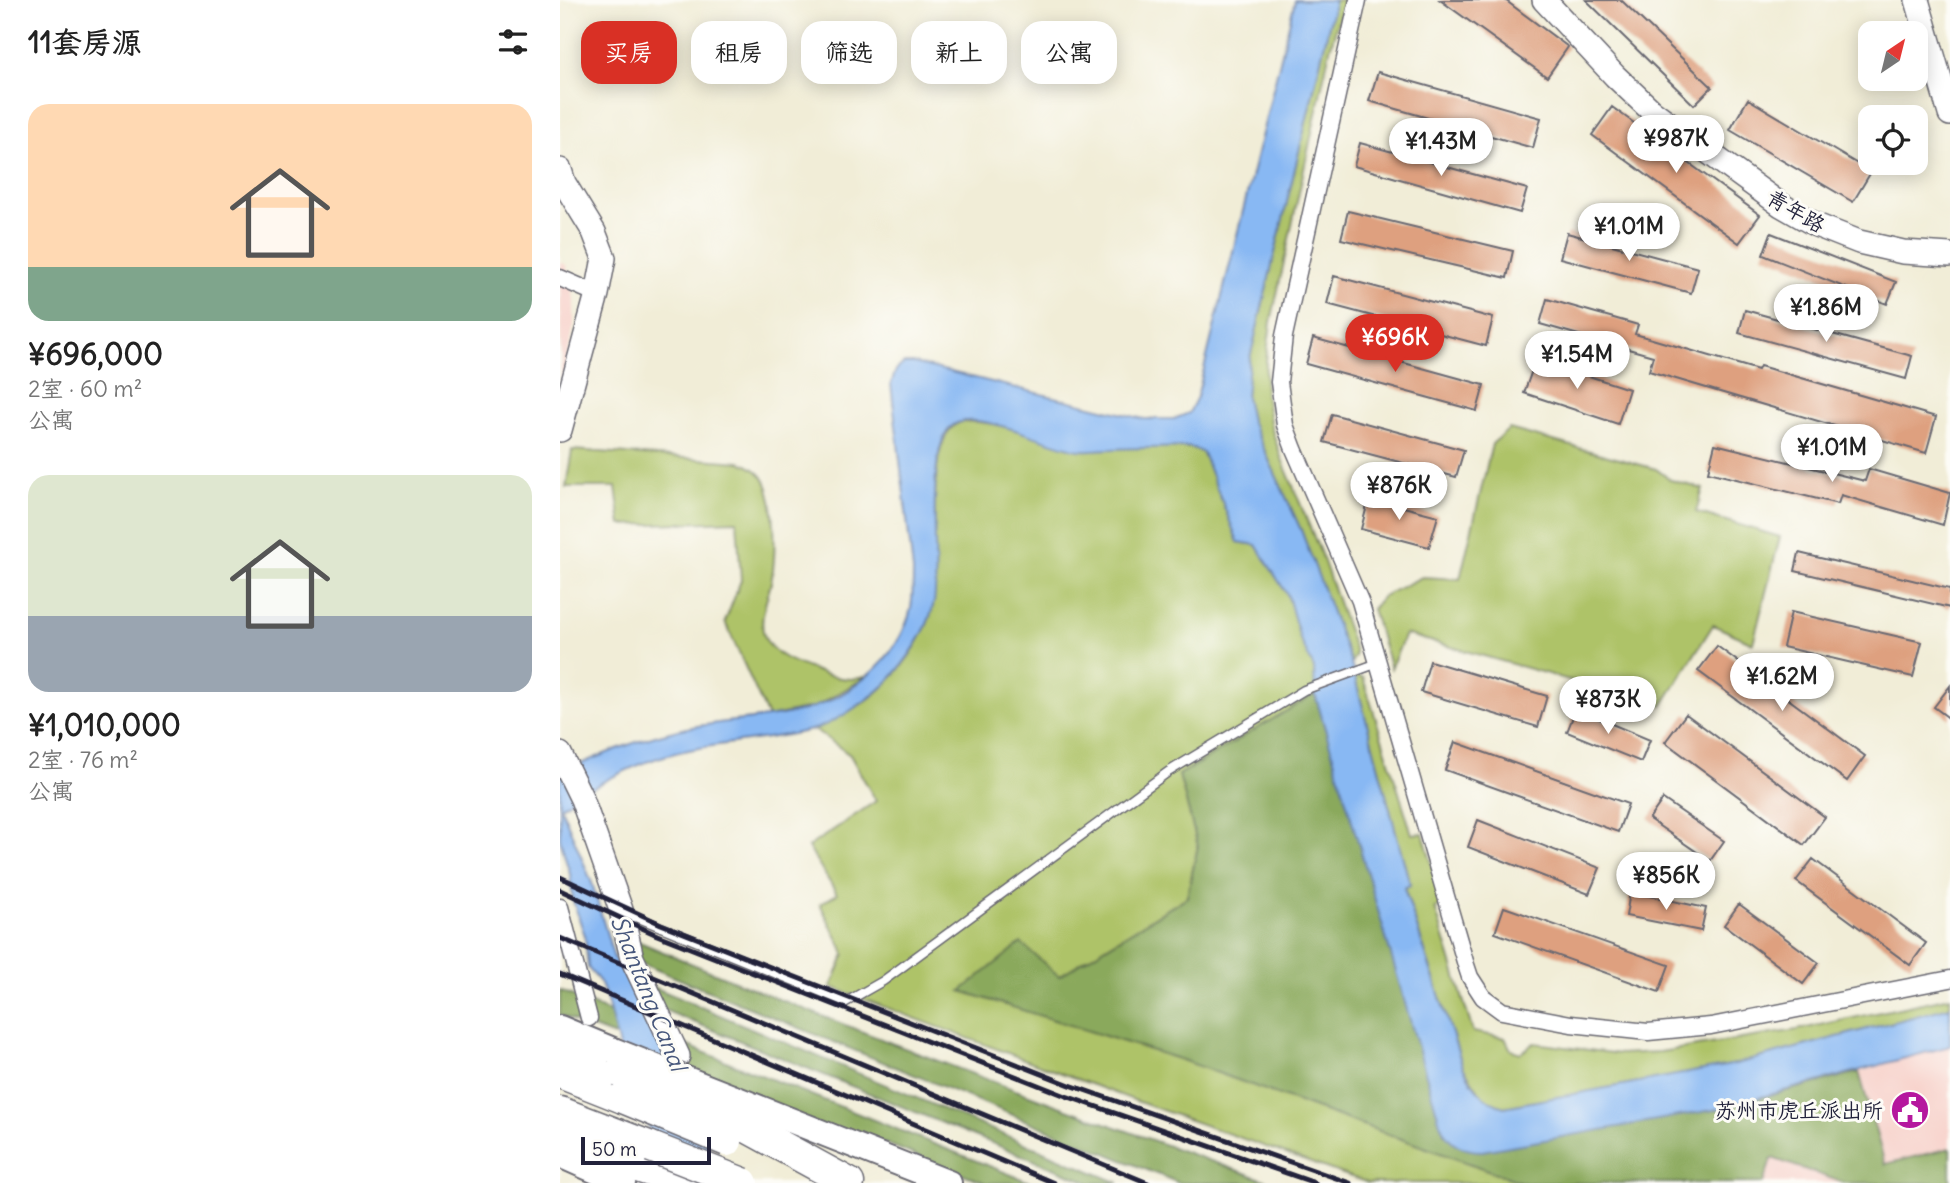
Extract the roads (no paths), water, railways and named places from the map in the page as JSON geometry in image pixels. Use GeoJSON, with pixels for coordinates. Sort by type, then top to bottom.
{"type":"FeatureCollection","features":[{"type":"Feature","properties":{"kind":"highway"},"geometry":{"type":"LineString","coordinates":[[560,1044],[618,1074],[730,1119],[849,1183]]}},
{"type":"Feature","properties":{"kind":"highway"},"geometry":{"type":"LineString","coordinates":[[561,1073],[618,1074]]}},
{"type":"Feature","properties":{"kind":"highway"},"geometry":{"type":"LineString","coordinates":[[560,1112],[654,1160],[687,1183]]}},
{"type":"Feature","properties":{"kind":"highway"},"geometry":{"type":"LineString","coordinates":[[730,1119],[835,1183]]}},
{"type":"Feature","properties":{"kind":"highway"},"geometry":{"type":"LineString","coordinates":[[560,1142],[654,1160],[743,1183]]}},
{"type":"Feature","properties":{"kind":"main road"},"geometry":{"type":"LineString","coordinates":[[560,1028],[618,1074]]}},
{"type":"Feature","properties":{"kind":"main road"},"geometry":{"type":"LineString","coordinates":[[730,1119],[867,1152],[949,1183]]}},
{"type":"Feature","properties":{"kind":"main road"},"geometry":{"type":"LineString","coordinates":[[867,1152],[933,1183]]}},
{"type":"Feature","properties":{"kind":"main road"},"geometry":{"type":"LineString","coordinates":[[560,1156],[623,1183]]}},
{"type":"Feature","properties":{"kind":"street"},"geometry":{"type":"LineString","coordinates":[[1358,0],[1284,336],[1279,382],[1285,425],[1350,576],[1466,965],[1483,997],[1502,1011],[1571,1024],[1648,1032],[1677,1031],[1950,979]]}},
{"type":"Feature","properties":{"kind":"street","name":"青年路"},"geometry":{"type":"LineString","coordinates":[[1544,0],[1615,76],[1652,111],[1780,205],[1823,228],[1859,242],[1903,252],[1950,255]]}},
{"type":"Feature","properties":{"kind":"street"},"geometry":{"type":"LineString","coordinates":[[1917,0],[1950,114]]}},
{"type":"Feature","properties":{"kind":"street"},"geometry":{"type":"LineString","coordinates":[[560,170],[564,183],[594,232],[604,258],[597,294],[560,430]]}},
{"type":"Feature","properties":{"kind":"street"},"geometry":{"type":"LineString","coordinates":[[560,278],[597,294]]}},
{"type":"Feature","properties":{"kind":"street"},"geometry":{"type":"LineString","coordinates":[[564,760],[582,799],[621,910],[632,958],[678,1056]]}},
{"type":"Feature","properties":{"kind":"street"},"geometry":{"type":"LineString","coordinates":[[560,908],[589,1018]]}},
{"type":"Feature","properties":{"kind":"lane"},"geometry":{"type":"LineString","coordinates":[[621,910],[846,1002],[884,981],[1168,772],[1267,710],[1313,686],[1378,663]]}},
{"type":"Feature","properties":{"kind":"water"},"geometry":{"type":"Polygon","coordinates":[[[1295,0],[1335,0],[1249,362],[1246,397],[1251,421],[1301,530],[1351,663],[1410,885],[1404,888],[1463,1067],[1471,1080],[1484,1097],[1504,1107],[1736,1064],[1950,1007],[1950,1046],[1713,1110],[1482,1151],[1456,1144],[1440,1123],[1315,694],[1314,668],[1300,639],[1288,596],[1256,545],[1238,542],[1203,453],[1186,447],[1080,450],[1000,426],[969,421],[957,423],[946,433],[939,452],[935,505],[936,585],[932,612],[913,650],[887,683],[856,707],[821,727],[660,757],[616,775],[561,807],[592,883],[614,958],[663,1037],[668,1056],[726,1183],[669,1183],[619,1047],[606,997],[600,982],[588,968],[585,936],[573,901],[570,874],[560,839],[560,773],[628,745],[670,732],[777,716],[811,708],[849,690],[882,662],[905,628],[913,594],[913,571],[891,384],[896,370],[904,363],[914,363],[1144,419],[1174,419],[1189,413],[1197,397],[1295,0]]]}},
{"type":"Feature","properties":{"kind":"railway"},"geometry":{"type":"LineString","coordinates":[[560,877],[661,924],[1070,1085],[1350,1183]]}},
{"type":"Feature","properties":{"kind":"railway"},"geometry":{"type":"LineString","coordinates":[[560,890],[657,935],[1066,1096],[1315,1183]]}},
{"type":"Feature","properties":{"kind":"railway"},"geometry":{"type":"LineString","coordinates":[[560,938],[1148,1183]]}},
{"type":"Feature","properties":{"kind":"railway"},"geometry":{"type":"LineString","coordinates":[[560,974],[1054,1183]]}},
{"type":"Feature","properties":{"kind":"place","name":"苏州市虎丘派出所"},"geometry":{"type":"Point","coordinates":[1910,1110]}},
{"type":"Feature","properties":{"kind":"water label","name":"Shantang Canal"},"geometry":{"type":"Point","coordinates":[649,993]}}]}
